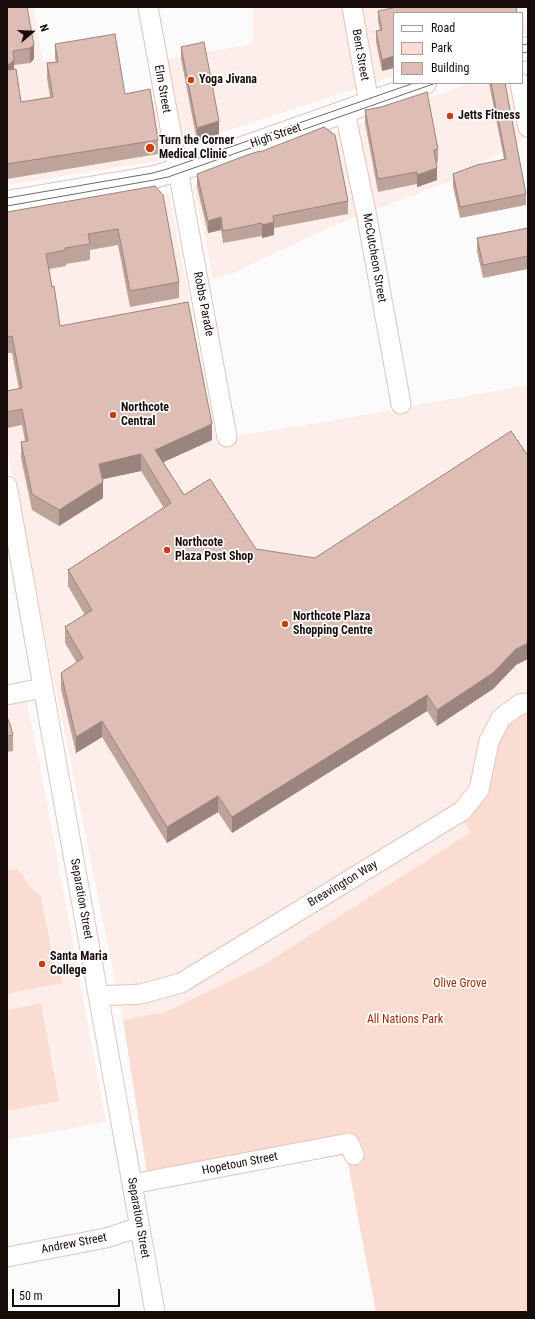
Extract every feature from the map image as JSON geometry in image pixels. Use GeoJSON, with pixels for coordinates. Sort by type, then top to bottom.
{"type":"FeatureCollection","features":[{"type":"Feature","properties":{"kind":"main road","name":"High Street"},"geometry":{"type":"LineString","coordinates":[[7,202],[135,180],[177,170],[422,84]]}},
{"type":"Feature","properties":{"kind":"street","name":"Elm Street"},"geometry":{"type":"LineString","coordinates":[[148,7],[177,170]]}},
{"type":"Feature","properties":{"kind":"street","name":"Bent Street"},"geometry":{"type":"LineString","coordinates":[[352,7],[369,103]]}},
{"type":"Feature","properties":{"kind":"street"},"geometry":{"type":"LineString","coordinates":[[520,84],[528,127]]}},
{"type":"Feature","properties":{"kind":"street","name":"McCutcheon Street"},"geometry":{"type":"LineString","coordinates":[[345,112],[366,212],[401,404]]}},
{"type":"Feature","properties":{"kind":"street","name":"Robbs Parade"},"geometry":{"type":"LineString","coordinates":[[177,170],[227,438]]}},
{"type":"Feature","properties":{"kind":"street","name":"Separation Street"},"geometry":{"type":"LineString","coordinates":[[7,486],[155,1312]]}},
{"type":"Feature","properties":{"kind":"street"},"geometry":{"type":"LineString","coordinates":[[7,695],[43,688]]}},
{"type":"Feature","properties":{"kind":"street","name":"Breavington Way"},"geometry":{"type":"LineString","coordinates":[[98,996],[141,994],[181,983],[462,811],[479,790],[489,741],[502,718],[520,704],[528,703]]}},
{"type":"Feature","properties":{"kind":"street","name":"Hopetoun Street"},"geometry":{"type":"LineString","coordinates":[[132,1184],[351,1144]]}},
{"type":"Feature","properties":{"kind":"street","name":"Andrew Street"},"geometry":{"type":"LineString","coordinates":[[7,1257],[106,1238],[139,1228]]}},
{"type":"Feature","properties":{"kind":"shaded area"},"geometry":{"type":"Polygon","coordinates":[[[7,7],[33,7],[43,60],[55,59],[58,76],[126,107],[156,101],[149,62],[253,44],[253,7],[522,7],[523,12],[393,12],[393,76],[187,144],[162,160],[7,185],[7,7]]]}},
{"type":"Feature","properties":{"kind":"shaded area"},"geometry":{"type":"Polygon","coordinates":[[[523,12],[527,33],[523,34],[523,12]]]}},
{"type":"Feature","properties":{"kind":"shaded area"},"geometry":{"type":"Polygon","coordinates":[[[467,84],[514,84],[524,140],[450,181],[338,224],[234,273],[212,279],[211,266],[193,185],[467,84]]]}},
{"type":"Feature","properties":{"kind":"shaded area","name":"Northcote Plaza Shopping Centre"},"geometry":{"type":"Polygon","coordinates":[[[169,193],[216,439],[313,424],[528,385],[528,710],[471,832],[263,965],[165,1012],[123,1020],[7,448],[7,218],[169,193]]]}},
{"type":"Feature","properties":{"kind":"shaded area","name":"Santa Maria College"},"geometry":{"type":"Polygon","coordinates":[[[27,702],[106,1122],[7,1140],[7,706],[27,702]]]}},
{"type":"Feature","properties":{"kind":"green space","name":"All Nations Park"},"geometry":{"type":"Polygon","coordinates":[[[528,710],[528,1312],[376,1312],[347,1159],[359,1156],[353,1133],[147,1173],[123,1020],[165,1012],[263,965],[471,832],[463,820],[494,743],[509,720],[528,710]]]}},
{"type":"Feature","properties":{"kind":"green space"},"geometry":{"type":"Polygon","coordinates":[[[16,869],[23,875],[29,886],[41,897],[56,975],[60,975],[63,983],[7,994],[7,871],[16,869]]]}},
{"type":"Feature","properties":{"kind":"green space"},"geometry":{"type":"Polygon","coordinates":[[[41,1003],[59,1101],[7,1111],[7,1010],[41,1003]]]}},
{"type":"Feature","properties":{"kind":"building"},"geometry":{"type":"Polygon","coordinates":[[[7,7],[27,7],[34,45],[30,48],[13,51],[14,60],[7,66],[7,7]]]}},
{"type":"Feature","properties":{"kind":"building"},"geometry":{"type":"Polygon","coordinates":[[[397,7],[516,7],[517,12],[393,12],[393,56],[382,60],[376,31],[382,30],[378,11],[397,7]]]}},
{"type":"Feature","properties":{"kind":"building"},"geometry":{"type":"Polygon","coordinates":[[[115,34],[125,94],[150,89],[158,140],[7,164],[7,70],[16,69],[21,102],[53,97],[47,63],[58,62],[55,44],[115,34]]]}},
{"type":"Feature","properties":{"kind":"building"},"geometry":{"type":"Polygon","coordinates":[[[204,42],[219,121],[197,128],[181,47],[204,42]]]}},
{"type":"Feature","properties":{"kind":"building"},"geometry":{"type":"Polygon","coordinates":[[[491,84],[505,84],[526,194],[460,207],[453,174],[477,165],[506,159],[491,84]]]}},
{"type":"Feature","properties":{"kind":"building"},"geometry":{"type":"Polygon","coordinates":[[[427,92],[438,149],[434,150],[437,168],[417,175],[417,172],[378,179],[365,110],[381,107],[427,92]]]}},
{"type":"Feature","properties":{"kind":"building"},"geometry":{"type":"Polygon","coordinates":[[[324,127],[335,135],[348,201],[273,216],[274,222],[262,225],[262,223],[223,231],[221,217],[208,221],[197,174],[247,155],[260,152],[324,127]]]}},
{"type":"Feature","properties":{"kind":"building","name":"Northcote Plaza Shopping Centre"},"geometry":{"type":"Polygon","coordinates":[[[155,186],[163,195],[179,282],[130,291],[118,229],[88,234],[90,244],[65,248],[66,250],[46,254],[52,287],[54,286],[60,326],[188,302],[212,424],[155,450],[184,495],[210,479],[256,549],[315,558],[511,431],[528,456],[528,643],[516,649],[493,673],[437,710],[427,695],[232,817],[218,796],[167,827],[102,721],[76,737],[61,673],[83,658],[65,627],[92,610],[68,570],[171,503],[141,454],[99,464],[103,482],[59,510],[32,494],[21,442],[28,441],[22,409],[7,412],[7,391],[22,388],[12,336],[7,337],[7,212],[155,186]]]}},
{"type":"Feature","properties":{"kind":"building"},"geometry":{"type":"Polygon","coordinates":[[[528,228],[528,256],[483,265],[477,238],[528,228]]]}},
{"type":"Feature","properties":{"kind":"building"},"geometry":{"type":"Polygon","coordinates":[[[7,717],[13,735],[7,736],[7,717]]]}},
{"type":"Feature","properties":{"kind":"tram line"},"geometry":{"type":"LineString","coordinates":[[523,45],[528,44]]}},
{"type":"Feature","properties":{"kind":"tram line"},"geometry":{"type":"LineString","coordinates":[[523,53],[528,52]]}},
{"type":"Feature","properties":{"kind":"tram line"},"geometry":{"type":"LineString","coordinates":[[7,198],[153,173],[411,84]]}},
{"type":"Feature","properties":{"kind":"tram line"},"geometry":{"type":"LineString","coordinates":[[7,206],[168,177],[433,84]]}},
{"type":"Feature","properties":{"kind":"place","name":"Yoga Jivana"},"geometry":{"type":"Point","coordinates":[191,80]}},
{"type":"Feature","properties":{"kind":"place","name":"Jetts Fitness"},"geometry":{"type":"Point","coordinates":[450,116]}},
{"type":"Feature","properties":{"kind":"place","name":"Turn the Corner Medical Clinic"},"geometry":{"type":"Point","coordinates":[150,148]}},
{"type":"Feature","properties":{"kind":"place","name":"Northcote Central"},"geometry":{"type":"Point","coordinates":[113,415]}},
{"type":"Feature","properties":{"kind":"place","name":"Northcote Plaza Post Shop"},"geometry":{"type":"Point","coordinates":[167,550]}},
{"type":"Feature","properties":{"kind":"place","name":"Northcote Plaza Shopping Centre"},"geometry":{"type":"Point","coordinates":[285,624]}},
{"type":"Feature","properties":{"kind":"place","name":"Santa Maria College"},"geometry":{"type":"Point","coordinates":[42,964]}},
{"type":"Feature","properties":{"kind":"park label","name":"Olive Grove"},"geometry":{"type":"Point","coordinates":[460,984]}}]}
